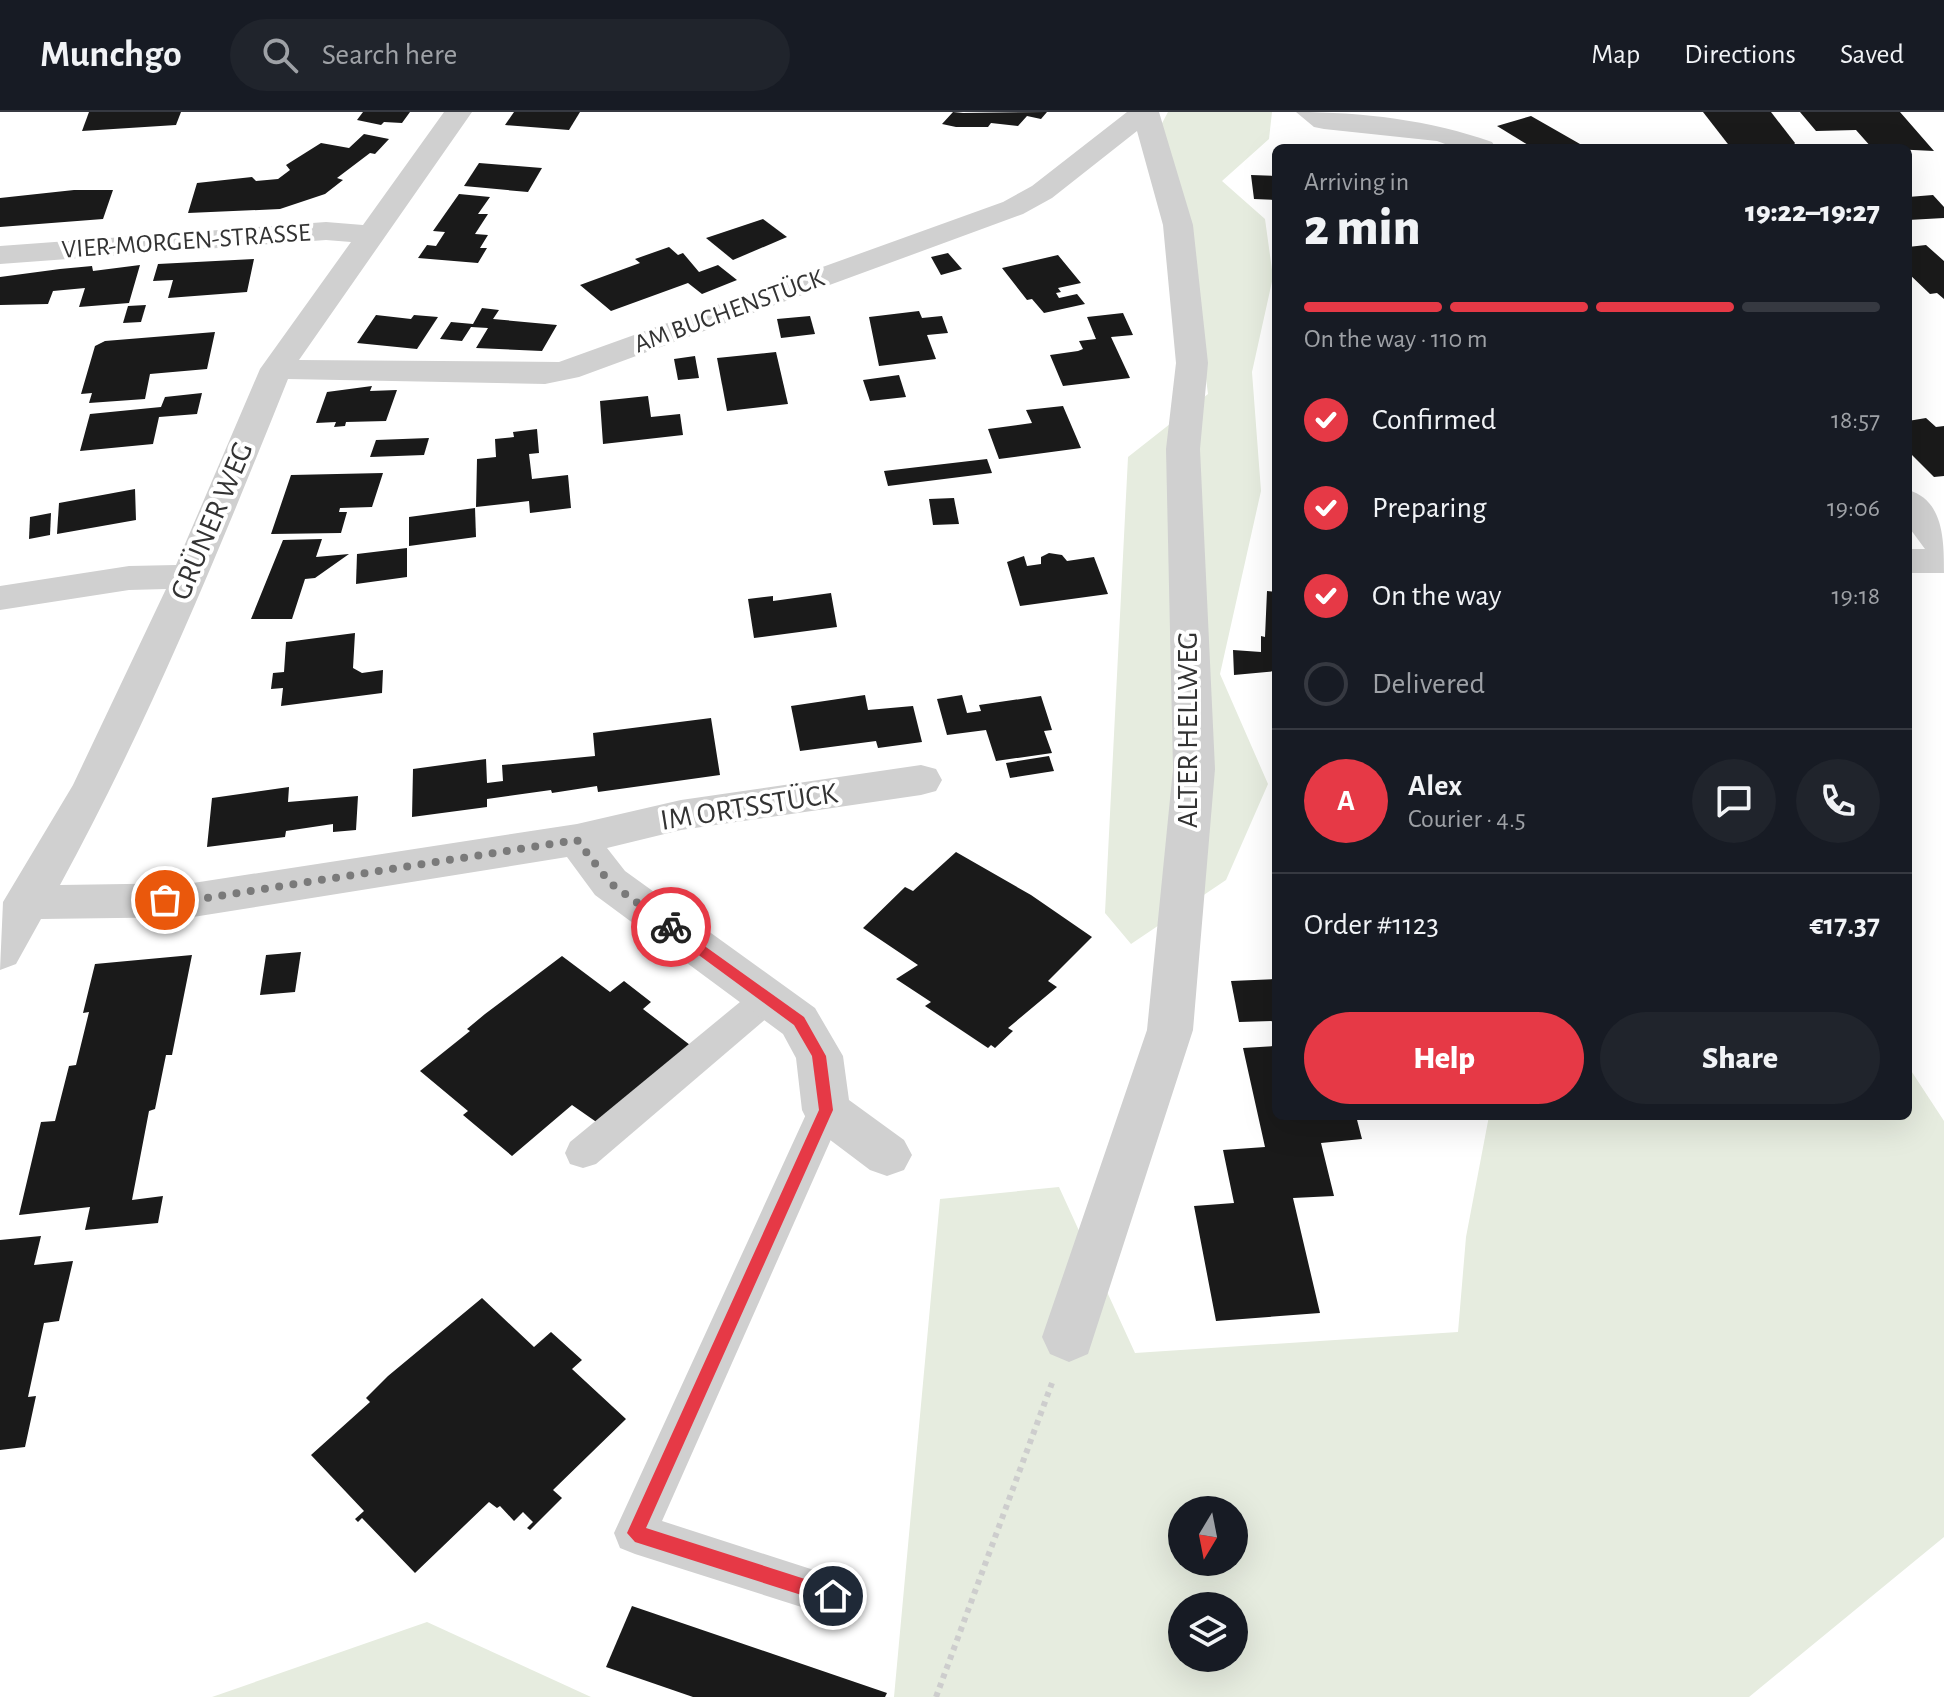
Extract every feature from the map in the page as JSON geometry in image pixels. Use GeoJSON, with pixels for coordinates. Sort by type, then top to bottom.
{"type":"FeatureCollection","features":[{"type":"Feature","properties":{"kind":"street","name":"GRÜNER WEG"},"geometry":{"type":"LineString","coordinates":[[0,952],[25,902],[94,785],[190,577],[276,369],[458,112]]}},
{"type":"Feature","properties":{"kind":"street","name":"AM BUCHENSTÜCK"},"geometry":{"type":"LineString","coordinates":[[276,369],[545,374],[567,370],[659,334],[1013,208],[1042,192],[1144,112]]}},
{"type":"Feature","properties":{"kind":"street","name":"ALTER HELLWEG"},"geometry":{"type":"LineString","coordinates":[[1069,1337],[1170,1030],[1194,769],[1183,449],[1192,363],[1178,225],[1144,112]]}},
{"type":"Feature","properties":{"kind":"street"},"geometry":{"type":"LineString","coordinates":[[1310,112],[1324,121],[1441,133],[1471,144]]}},
{"type":"Feature","properties":{"kind":"street","name":"VIER-MORGEN-STRASSE"},"geometry":{"type":"LineString","coordinates":[[0,255],[326,231],[372,234]]}},
{"type":"Feature","properties":{"kind":"street"},"geometry":{"type":"LineString","coordinates":[[1912,506],[1944,550]]}},
{"type":"Feature","properties":{"kind":"street"},"geometry":{"type":"LineString","coordinates":[[1912,561],[1944,561]]}},
{"type":"Feature","properties":{"kind":"street"},"geometry":{"type":"LineString","coordinates":[[0,598],[129,578],[190,577]]}},
{"type":"Feature","properties":{"kind":"street","name":"IM ORTSSTÜCK"},"geometry":{"type":"LineString","coordinates":[[25,902],[193,900],[577,840],[681,815],[921,780]]}},
{"type":"Feature","properties":{"kind":"street"},"geometry":{"type":"LineString","coordinates":[[577,840],[610,883],[799,1021],[819,1056],[826,1110],[887,1155]]}},
{"type":"Feature","properties":{"kind":"lane"},"geometry":{"type":"LineString","coordinates":[[583,1153],[769,997]]}},
{"type":"Feature","properties":{"kind":"lane"},"geometry":{"type":"LineString","coordinates":[[826,1110],[635,1533],[833,1596]]}},
{"type":"Feature","properties":{"kind":"path"},"geometry":{"type":"LineString","coordinates":[[936,1697],[1069,1337]]}},
{"type":"Feature","properties":{"kind":"shaded area"},"geometry":{"type":"Polygon","coordinates":[[[1168,112],[1272,112],[1269,139],[1222,181],[1265,219],[1272,270],[1252,372],[1261,491],[1220,674],[1268,784],[1226,880],[1131,944],[1105,913],[1128,457],[1208,394],[1186,223],[1160,127],[1168,112]]]}},
{"type":"Feature","properties":{"kind":"shaded area"},"geometry":{"type":"Polygon","coordinates":[[[1912,1072],[1944,1121],[1944,1537],[1749,1697],[894,1697],[940,1199],[1059,1187],[1135,1353],[1458,1332],[1466,1237],[1488,1120],[1912,1120],[1912,1072]]]}},
{"type":"Feature","properties":{"kind":"shaded area"},"geometry":{"type":"Polygon","coordinates":[[[427,1622],[591,1697],[212,1697],[427,1622]]]}},
{"type":"Feature","properties":{"kind":"building"},"geometry":{"type":"Polygon","coordinates":[[[89,112],[181,112],[176,125],[82,131],[89,112]]]}},
{"type":"Feature","properties":{"kind":"building"},"geometry":{"type":"Polygon","coordinates":[[[363,112],[410,112],[402,123],[384,122],[381,125],[357,120],[363,112]]]}},
{"type":"Feature","properties":{"kind":"building"},"geometry":{"type":"Polygon","coordinates":[[[514,112],[580,112],[569,130],[505,125],[514,112]]]}},
{"type":"Feature","properties":{"kind":"building"},"geometry":{"type":"Polygon","coordinates":[[[953,112],[1047,112],[1041,119],[1027,116],[1018,126],[991,123],[988,127],[956,127],[942,124],[953,112]]]}},
{"type":"Feature","properties":{"kind":"building"},"geometry":{"type":"Polygon","coordinates":[[[1703,112],[1771,112],[1795,143],[1794,144],[1728,144],[1703,112]]]}},
{"type":"Feature","properties":{"kind":"building"},"geometry":{"type":"Polygon","coordinates":[[[1800,112],[1900,112],[1934,151],[1912,150],[1912,144],[1868,144],[1856,130],[1816,131],[1800,112]]]}},
{"type":"Feature","properties":{"kind":"building"},"geometry":{"type":"Polygon","coordinates":[[[1531,116],[1580,144],[1526,144],[1497,126],[1531,116]]]}},
{"type":"Feature","properties":{"kind":"building"},"geometry":{"type":"Polygon","coordinates":[[[364,134],[389,139],[375,154],[370,153],[337,178],[343,180],[325,194],[280,209],[188,213],[197,183],[252,177],[256,181],[278,179],[290,170],[286,165],[321,143],[349,148],[364,134]]]}},
{"type":"Feature","properties":{"kind":"building"},"geometry":{"type":"Polygon","coordinates":[[[479,163],[542,168],[528,192],[464,186],[479,163]]]}},
{"type":"Feature","properties":{"kind":"building"},"geometry":{"type":"Polygon","coordinates":[[[1251,175],[1272,176],[1272,200],[1254,199],[1251,175]]]}},
{"type":"Feature","properties":{"kind":"building"},"geometry":{"type":"Polygon","coordinates":[[[74,190],[113,190],[103,219],[0,227],[0,198],[74,190]]]}},
{"type":"Feature","properties":{"kind":"building"},"geometry":{"type":"Polygon","coordinates":[[[459,194],[490,197],[478,214],[488,214],[475,234],[488,235],[480,248],[487,248],[478,263],[418,258],[427,245],[436,246],[445,232],[433,231],[459,194]]]}},
{"type":"Feature","properties":{"kind":"building"},"geometry":{"type":"Polygon","coordinates":[[[1933,195],[1944,207],[1944,218],[1912,220],[1912,197],[1933,195]]]}},
{"type":"Feature","properties":{"kind":"building"},"geometry":{"type":"Polygon","coordinates":[[[763,219],[787,237],[733,260],[706,238],[763,219]]]}},
{"type":"Feature","properties":{"kind":"building"},"geometry":{"type":"Polygon","coordinates":[[[1926,245],[1944,261],[1944,299],[1937,293],[1930,294],[1912,277],[1912,247],[1926,245]]]}},
{"type":"Feature","properties":{"kind":"building"},"geometry":{"type":"Polygon","coordinates":[[[669,247],[678,255],[683,253],[699,272],[718,265],[737,280],[702,294],[688,283],[611,311],[580,285],[640,263],[635,259],[669,247]]]}},
{"type":"Feature","properties":{"kind":"building"},"geometry":{"type":"Polygon","coordinates":[[[948,253],[962,269],[941,275],[931,257],[948,253]]]}},
{"type":"Feature","properties":{"kind":"building"},"geometry":{"type":"Polygon","coordinates":[[[1058,255],[1081,283],[1058,288],[1061,292],[1056,293],[1059,298],[1077,294],[1085,304],[1044,313],[1032,299],[1027,300],[1002,268],[1058,255]]]}},
{"type":"Feature","properties":{"kind":"building"},"geometry":{"type":"Polygon","coordinates":[[[254,259],[247,292],[168,298],[173,280],[153,281],[158,264],[254,259]]]}},
{"type":"Feature","properties":{"kind":"building"},"geometry":{"type":"Polygon","coordinates":[[[140,265],[129,303],[79,307],[85,288],[53,291],[48,304],[0,305],[0,277],[92,266],[93,271],[140,265]]]}},
{"type":"Feature","properties":{"kind":"building"},"geometry":{"type":"Polygon","coordinates":[[[146,305],[141,322],[123,323],[128,306],[146,305]]]}},
{"type":"Feature","properties":{"kind":"building"},"geometry":{"type":"Polygon","coordinates":[[[482,308],[499,310],[493,319],[557,325],[542,351],[476,348],[488,328],[471,327],[462,341],[440,339],[451,322],[473,324],[482,308]]]}},
{"type":"Feature","properties":{"kind":"building"},"geometry":{"type":"Polygon","coordinates":[[[919,311],[922,318],[942,316],[948,333],[927,335],[936,359],[879,366],[869,317],[919,311]]]}},
{"type":"Feature","properties":{"kind":"building"},"geometry":{"type":"Polygon","coordinates":[[[1123,313],[1133,335],[1111,337],[1130,378],[1063,386],[1050,355],[1078,351],[1083,349],[1079,341],[1096,339],[1087,317],[1123,313]]]}},
{"type":"Feature","properties":{"kind":"building"},"geometry":{"type":"Polygon","coordinates":[[[376,315],[411,319],[414,315],[438,317],[417,349],[357,343],[376,315]]]}},
{"type":"Feature","properties":{"kind":"building"},"geometry":{"type":"Polygon","coordinates":[[[810,316],[815,334],[781,338],[777,319],[810,316]]]}},
{"type":"Feature","properties":{"kind":"building"},"geometry":{"type":"Polygon","coordinates":[[[215,332],[207,369],[150,374],[145,399],[89,403],[92,393],[81,394],[95,346],[105,341],[215,332]]]}},
{"type":"Feature","properties":{"kind":"building"},"geometry":{"type":"Polygon","coordinates":[[[776,352],[788,404],[727,411],[717,358],[776,352]]]}},
{"type":"Feature","properties":{"kind":"building"},"geometry":{"type":"Polygon","coordinates":[[[695,356],[699,378],[678,380],[674,359],[695,356]]]}},
{"type":"Feature","properties":{"kind":"building"},"geometry":{"type":"Polygon","coordinates":[[[899,375],[906,397],[870,401],[863,380],[899,375]]]}},
{"type":"Feature","properties":{"kind":"building"},"geometry":{"type":"Polygon","coordinates":[[[372,386],[370,391],[397,390],[386,421],[346,422],[345,426],[334,427],[336,422],[316,423],[327,392],[372,386]]]}},
{"type":"Feature","properties":{"kind":"building"},"geometry":{"type":"Polygon","coordinates":[[[202,393],[197,414],[159,417],[153,444],[80,451],[90,414],[161,407],[165,397],[202,393]]]}},
{"type":"Feature","properties":{"kind":"building"},"geometry":{"type":"Polygon","coordinates":[[[648,396],[651,417],[680,414],[683,435],[603,444],[600,401],[648,396]]]}},
{"type":"Feature","properties":{"kind":"building"},"geometry":{"type":"Polygon","coordinates":[[[1063,406],[1081,448],[999,459],[988,429],[1032,423],[1026,410],[1063,406]]]}},
{"type":"Feature","properties":{"kind":"building"},"geometry":{"type":"Polygon","coordinates":[[[1926,418],[1936,427],[1944,426],[1944,476],[1934,477],[1912,455],[1912,420],[1926,418]]]}},
{"type":"Feature","properties":{"kind":"building"},"geometry":{"type":"Polygon","coordinates":[[[537,429],[539,453],[529,454],[532,479],[568,475],[571,508],[530,513],[529,501],[476,507],[477,459],[496,457],[495,439],[514,437],[513,432],[537,429]]]}},
{"type":"Feature","properties":{"kind":"building"},"geometry":{"type":"Polygon","coordinates":[[[429,438],[424,455],[370,457],[376,440],[429,438]]]}},
{"type":"Feature","properties":{"kind":"building"},"geometry":{"type":"Polygon","coordinates":[[[987,459],[992,473],[888,486],[884,471],[987,459]]]}},
{"type":"Feature","properties":{"kind":"building"},"geometry":{"type":"Polygon","coordinates":[[[383,473],[372,507],[340,508],[339,512],[347,512],[341,533],[271,534],[291,475],[383,473]]]}},
{"type":"Feature","properties":{"kind":"building"},"geometry":{"type":"Polygon","coordinates":[[[135,489],[136,520],[57,534],[59,503],[135,489]]]}},
{"type":"Feature","properties":{"kind":"building"},"geometry":{"type":"Polygon","coordinates":[[[954,498],[959,524],[933,525],[929,499],[954,498]]]}},
{"type":"Feature","properties":{"kind":"building"},"geometry":{"type":"Polygon","coordinates":[[[475,508],[476,537],[409,546],[409,517],[475,508]]]}},
{"type":"Feature","properties":{"kind":"building"},"geometry":{"type":"Polygon","coordinates":[[[51,513],[50,535],[29,539],[30,517],[51,513]]]}},
{"type":"Feature","properties":{"kind":"building"},"geometry":{"type":"Polygon","coordinates":[[[322,539],[316,557],[349,554],[315,578],[305,579],[292,619],[251,619],[283,540],[322,539]]]}},
{"type":"Feature","properties":{"kind":"building"},"geometry":{"type":"Polygon","coordinates":[[[407,548],[407,577],[356,584],[357,554],[407,548]]]}},
{"type":"Feature","properties":{"kind":"building"},"geometry":{"type":"Polygon","coordinates":[[[1049,553],[1062,555],[1067,561],[1094,557],[1108,594],[1020,606],[1007,562],[1024,556],[1027,566],[1041,564],[1041,557],[1049,553]]]}},
{"type":"Feature","properties":{"kind":"building"},"geometry":{"type":"Polygon","coordinates":[[[1267,591],[1272,592],[1272,671],[1234,675],[1233,650],[1261,652],[1261,636],[1265,637],[1267,591]]]}},
{"type":"Feature","properties":{"kind":"building"},"geometry":{"type":"Polygon","coordinates":[[[831,593],[837,627],[754,638],[748,599],[773,596],[773,601],[831,593]]]}},
{"type":"Feature","properties":{"kind":"building"},"geometry":{"type":"Polygon","coordinates":[[[355,633],[353,668],[362,673],[383,670],[382,693],[281,706],[283,688],[271,689],[273,673],[284,672],[286,642],[355,633]]]}},
{"type":"Feature","properties":{"kind":"building"},"geometry":{"type":"Polygon","coordinates":[[[865,695],[868,710],[913,706],[922,742],[878,748],[876,741],[800,751],[791,706],[865,695]]]}},
{"type":"Feature","properties":{"kind":"building"},"geometry":{"type":"Polygon","coordinates":[[[962,695],[967,713],[981,711],[979,705],[1041,696],[1052,730],[1044,731],[1052,753],[996,761],[986,730],[947,735],[937,699],[962,695]]]}},
{"type":"Feature","properties":{"kind":"building"},"geometry":{"type":"Polygon","coordinates":[[[711,718],[720,775],[598,792],[597,786],[552,793],[551,790],[487,799],[487,807],[412,817],[413,769],[486,759],[487,783],[503,781],[502,765],[595,756],[593,733],[711,718]]]}},
{"type":"Feature","properties":{"kind":"building"},"geometry":{"type":"Polygon","coordinates":[[[1049,756],[1054,771],[1010,778],[1006,763],[1049,756]]]}},
{"type":"Feature","properties":{"kind":"building"},"geometry":{"type":"Polygon","coordinates":[[[289,787],[288,802],[358,796],[356,830],[333,832],[333,824],[286,831],[285,837],[207,847],[212,798],[289,787]]]}},
{"type":"Feature","properties":{"kind":"building"},"geometry":{"type":"Polygon","coordinates":[[[956,852],[1031,895],[1092,937],[1048,981],[1057,987],[1008,1028],[1013,1031],[995,1048],[991,1045],[988,1048],[925,1006],[931,1002],[896,979],[918,965],[863,928],[905,887],[913,891],[956,852]]]}},
{"type":"Feature","properties":{"kind":"building"},"geometry":{"type":"Polygon","coordinates":[[[301,952],[295,992],[260,995],[266,955],[301,952]]]}},
{"type":"Feature","properties":{"kind":"building"},"geometry":{"type":"Polygon","coordinates":[[[192,955],[172,1055],[166,1055],[155,1109],[149,1111],[132,1200],[163,1196],[158,1223],[85,1230],[90,1207],[19,1215],[41,1122],[55,1121],[69,1066],[76,1065],[89,1012],[83,1013],[95,964],[192,955]]]}},
{"type":"Feature","properties":{"kind":"building"},"geometry":{"type":"Polygon","coordinates":[[[562,956],[610,992],[624,981],[651,1002],[643,1009],[690,1045],[605,1128],[572,1105],[512,1156],[463,1115],[468,1111],[420,1071],[470,1031],[467,1029],[485,1014],[562,956]]]}},
{"type":"Feature","properties":{"kind":"building"},"geometry":{"type":"Polygon","coordinates":[[[1272,979],[1272,1021],[1239,1022],[1231,981],[1272,979]]]}},
{"type":"Feature","properties":{"kind":"building"},"geometry":{"type":"Polygon","coordinates":[[[1272,1046],[1272,1120],[1357,1120],[1362,1139],[1321,1143],[1334,1196],[1293,1198],[1320,1313],[1216,1321],[1194,1206],[1234,1203],[1223,1150],[1265,1147],[1243,1048],[1272,1046]]]}},
{"type":"Feature","properties":{"kind":"building"},"geometry":{"type":"Polygon","coordinates":[[[41,1236],[34,1265],[73,1261],[59,1321],[44,1323],[28,1397],[36,1396],[25,1447],[0,1450],[0,1240],[41,1236]]]}},
{"type":"Feature","properties":{"kind":"building"},"geometry":{"type":"Polygon","coordinates":[[[482,1298],[534,1347],[551,1332],[582,1360],[572,1369],[626,1419],[553,1490],[562,1498],[530,1530],[527,1528],[533,1522],[523,1512],[514,1521],[500,1506],[497,1508],[489,1502],[415,1573],[362,1518],[358,1522],[355,1519],[364,1511],[311,1455],[370,1402],[366,1398],[388,1376],[482,1298]]]}},
{"type":"Feature","properties":{"kind":"building"},"geometry":{"type":"Polygon","coordinates":[[[632,1606],[887,1693],[885,1697],[693,1697],[606,1667],[632,1606]]]}},
{"type":"Feature","properties":{"kind":"way so far"},"geometry":{"type":"LineString","coordinates":[[165,900],[193,900],[365,875],[577,840],[610,883],[671,927]]}},
{"type":"Feature","properties":{"kind":"route"},"geometry":{"type":"LineString","coordinates":[[671,927],[799,1021],[819,1056],[826,1110],[635,1533],[833,1596]]}}]}
